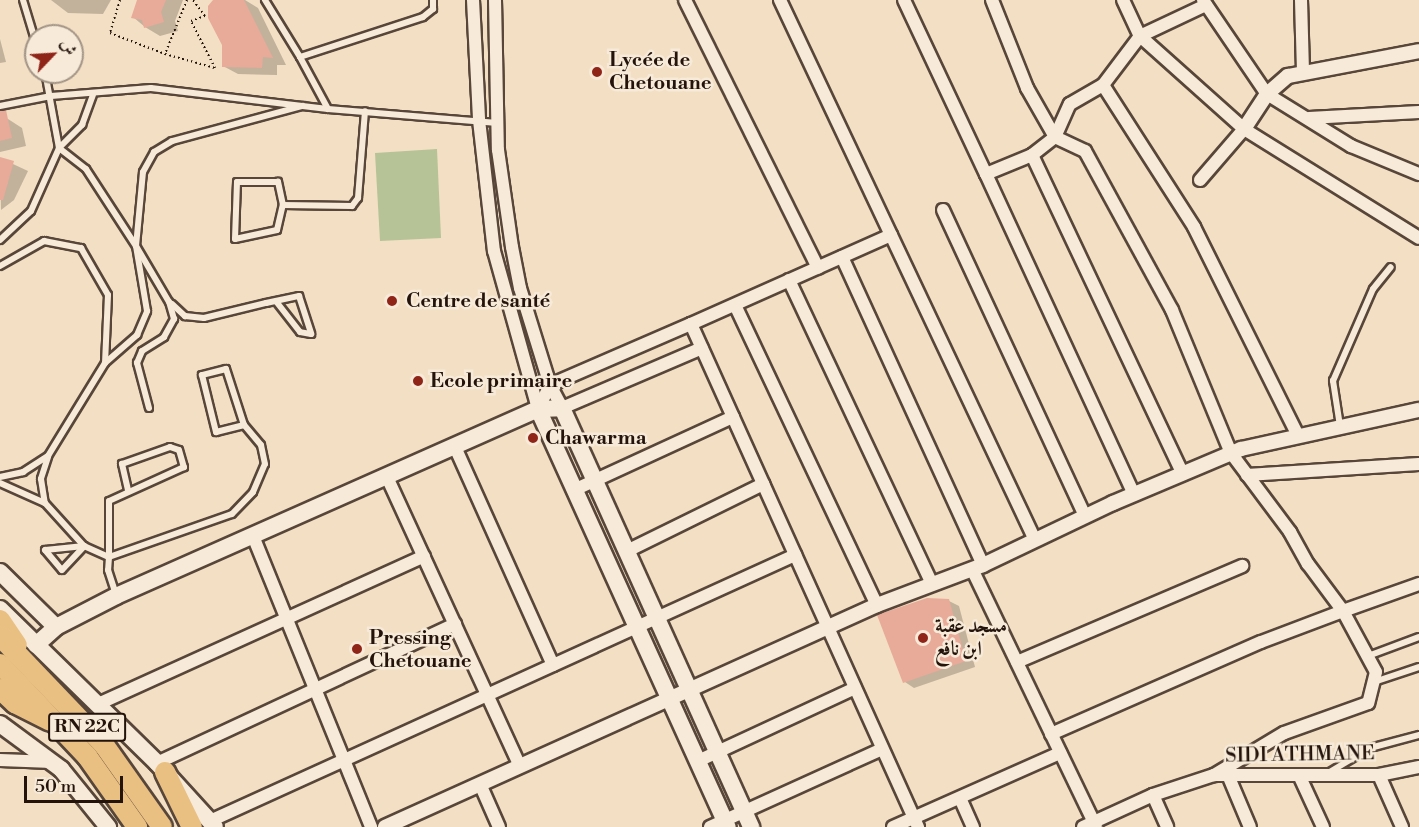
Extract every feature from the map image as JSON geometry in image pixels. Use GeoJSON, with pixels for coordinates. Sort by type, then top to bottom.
{"type":"FeatureCollection","features":[{"type":"Feature","properties":{"kind":"highway"},"geometry":{"type":"LineString","coordinates":[[0,620],[38,674]]}},
{"type":"Feature","properties":{"kind":"highway","name":"RN 22C"},"geometry":{"type":"LineString","coordinates":[[0,636],[104,745],[162,827]]}},
{"type":"Feature","properties":{"kind":"highway","name":"RN 22C"},"geometry":{"type":"LineString","coordinates":[[0,664],[87,756],[137,827]]}},
{"type":"Feature","properties":{"kind":"highway"},"geometry":{"type":"LineString","coordinates":[[2,695],[60,725]]}},
{"type":"Feature","properties":{"kind":"highway"},"geometry":{"type":"LineString","coordinates":[[161,768],[206,825]]}},
{"type":"Feature","properties":{"kind":"main road"},"geometry":{"type":"LineString","coordinates":[[36,645],[56,627],[116,596],[538,409],[562,408],[748,820]]}},
{"type":"Feature","properties":{"kind":"main road"},"geometry":{"type":"LineString","coordinates":[[538,409],[698,761],[721,825]]}},
{"type":"Feature","properties":{"kind":"main road"},"geometry":{"type":"LineString","coordinates":[[0,572],[56,627]]}},
{"type":"Feature","properties":{"kind":"main road"},"geometry":{"type":"LineString","coordinates":[[0,609],[161,768]]}},
{"type":"Feature","properties":{"kind":"main road"},"geometry":{"type":"LineString","coordinates":[[0,724],[71,778],[108,827]]}},
{"type":"Feature","properties":{"kind":"street"},"geometry":{"type":"LineString","coordinates":[[473,0],[479,120],[494,251],[538,409]]}},
{"type":"Feature","properties":{"kind":"street"},"geometry":{"type":"LineString","coordinates":[[495,0],[498,123],[512,247],[520,288],[550,386],[562,408],[702,348]]}},
{"type":"Feature","properties":{"kind":"street"},"geometry":{"type":"LineString","coordinates":[[685,0],[818,267]]}},
{"type":"Feature","properties":{"kind":"street"},"geometry":{"type":"LineString","coordinates":[[780,0],[1035,540]]}},
{"type":"Feature","properties":{"kind":"street"},"geometry":{"type":"LineString","coordinates":[[904,0],[1134,494]]}},
{"type":"Feature","properties":{"kind":"street"},"geometry":{"type":"LineString","coordinates":[[992,0],[1027,88],[1055,137],[1084,151],[1172,310],[1231,453],[1343,611],[1376,672],[1368,703],[1284,733],[1214,775]]}},
{"type":"Feature","properties":{"kind":"street"},"geometry":{"type":"LineString","coordinates":[[1123,0],[1140,36],[1244,129],[1419,238]]}},
{"type":"Feature","properties":{"kind":"street"},"geometry":{"type":"LineString","coordinates":[[1300,0],[1303,70]]}},
{"type":"Feature","properties":{"kind":"street"},"geometry":{"type":"LineString","coordinates":[[986,174],[1032,155],[1055,137],[1059,121],[1070,104],[1103,85],[1140,36],[1204,2],[1267,94],[1351,146],[1419,174]]}},
{"type":"Feature","properties":{"kind":"street"},"geometry":{"type":"LineString","coordinates":[[1200,180],[1244,129],[1267,94],[1287,76],[1303,70],[1419,51]]}},
{"type":"Feature","properties":{"kind":"street"},"geometry":{"type":"LineString","coordinates":[[1103,85],[1194,227],[1298,436]]}},
{"type":"Feature","properties":{"kind":"street"},"geometry":{"type":"LineString","coordinates":[[1309,118],[1419,112]]}},
{"type":"Feature","properties":{"kind":"street"},"geometry":{"type":"LineString","coordinates":[[1032,155],[1183,474]]}},
{"type":"Feature","properties":{"kind":"street"},"geometry":{"type":"LineString","coordinates":[[943,210],[1085,516]]}},
{"type":"Feature","properties":{"kind":"street"},"geometry":{"type":"LineString","coordinates":[[538,409],[550,386],[891,235]]}},
{"type":"Feature","properties":{"kind":"street"},"geometry":{"type":"LineString","coordinates":[[494,251],[512,247]]}},
{"type":"Feature","properties":{"kind":"street"},"geometry":{"type":"LineString","coordinates":[[842,257],[978,567],[1017,662],[1091,825]]}},
{"type":"Feature","properties":{"kind":"street"},"geometry":{"type":"LineString","coordinates":[[789,280],[932,585]]}},
{"type":"Feature","properties":{"kind":"street"},"geometry":{"type":"LineString","coordinates":[[735,305],[878,605]]}},
{"type":"Feature","properties":{"kind":"street"},"geometry":{"type":"LineString","coordinates":[[691,324],[795,555],[831,629],[916,823]]}},
{"type":"Feature","properties":{"kind":"street"},"geometry":{"type":"LineString","coordinates":[[385,827],[689,689],[831,629],[878,605],[978,567],[1085,516],[1231,453],[1419,410]]}},
{"type":"Feature","properties":{"kind":"street"},"geometry":{"type":"LineString","coordinates":[[574,490],[733,417]]}},
{"type":"Feature","properties":{"kind":"street"},"geometry":{"type":"LineString","coordinates":[[455,447],[553,665]]}},
{"type":"Feature","properties":{"kind":"street"},"geometry":{"type":"LineString","coordinates":[[1247,475],[1419,464]]}},
{"type":"Feature","properties":{"kind":"street"},"geometry":{"type":"LineString","coordinates":[[387,477],[520,766]]}},
{"type":"Feature","properties":{"kind":"street"},"geometry":{"type":"LineString","coordinates":[[627,551],[763,484]]}},
{"type":"Feature","properties":{"kind":"street"},"geometry":{"type":"LineString","coordinates":[[253,536],[371,827]]}},
{"type":"Feature","properties":{"kind":"street"},"geometry":{"type":"LineString","coordinates":[[206,825],[795,555]]}},
{"type":"Feature","properties":{"kind":"street"},"geometry":{"type":"LineString","coordinates":[[96,705],[424,556]]}},
{"type":"Feature","properties":{"kind":"street"},"geometry":{"type":"LineString","coordinates":[[1017,662],[1242,566]]}},
{"type":"Feature","properties":{"kind":"street"},"geometry":{"type":"LineString","coordinates":[[1051,734],[1261,642],[1419,584]]}},
{"type":"Feature","properties":{"kind":"street"},"geometry":{"type":"LineString","coordinates":[[161,768],[315,689],[455,624]]}},
{"type":"Feature","properties":{"kind":"street"},"geometry":{"type":"LineString","coordinates":[[698,761],[855,688]]}},
{"type":"Feature","properties":{"kind":"street"},"geometry":{"type":"LineString","coordinates":[[721,825],[748,820],[882,749]]}},
{"type":"Feature","properties":{"kind":"street"},"geometry":{"type":"LineString","coordinates":[[893,827],[916,823],[960,798],[1060,753]]}},
{"type":"Feature","properties":{"kind":"street"},"geometry":{"type":"LineString","coordinates":[[0,759],[52,762]]}},
{"type":"Feature","properties":{"kind":"street","name":"SIDI ATHMANE"},"geometry":{"type":"LineString","coordinates":[[1091,825],[1153,795],[1214,775],[1379,775],[1419,767]]}},
{"type":"Feature","properties":{"kind":"street"},"geometry":{"type":"LineString","coordinates":[[1228,775],[1250,827]]}},
{"type":"Feature","properties":{"kind":"street"},"geometry":{"type":"LineString","coordinates":[[1299,775],[1323,827]]}},
{"type":"Feature","properties":{"kind":"street"},"geometry":{"type":"LineString","coordinates":[[1379,775],[1402,827]]}},
{"type":"Feature","properties":{"kind":"street"},"geometry":{"type":"LineString","coordinates":[[480,784],[499,827]]}},
{"type":"Feature","properties":{"kind":"street"},"geometry":{"type":"LineString","coordinates":[[1153,795],[1167,827]]}},
{"type":"Feature","properties":{"kind":"street"},"geometry":{"type":"LineString","coordinates":[[960,798],[973,827]]}},
{"type":"Feature","properties":{"kind":"lane"},"geometry":{"type":"LineString","coordinates":[[23,0],[30,24]]}},
{"type":"Feature","properties":{"kind":"lane"},"geometry":{"type":"LineString","coordinates":[[265,0],[328,109]]}},
{"type":"Feature","properties":{"kind":"lane"},"geometry":{"type":"LineString","coordinates":[[300,57],[423,17],[433,9],[433,0]]}},
{"type":"Feature","properties":{"kind":"lane"},"geometry":{"type":"LineString","coordinates":[[48,84],[59,148],[86,170],[136,246],[169,302],[185,316],[204,318],[276,301],[299,296],[311,334],[300,332],[276,301]]}},
{"type":"Feature","properties":{"kind":"lane"},"geometry":{"type":"LineString","coordinates":[[0,106],[51,96],[93,95],[151,88],[328,109],[498,123]]}},
{"type":"Feature","properties":{"kind":"lane"},"geometry":{"type":"LineString","coordinates":[[0,240],[31,211],[59,148],[82,125],[93,95]]}},
{"type":"Feature","properties":{"kind":"lane"},"geometry":{"type":"LineString","coordinates":[[45,503],[41,479],[48,456],[105,363],[137,335],[147,311],[136,246],[143,172],[154,152],[195,133],[289,113],[304,106]]}},
{"type":"Feature","properties":{"kind":"lane"},"geometry":{"type":"LineString","coordinates":[[283,205],[352,206],[358,198],[365,111]]}},
{"type":"Feature","properties":{"kind":"lane"},"geometry":{"type":"LineString","coordinates":[[237,182],[278,182],[283,205],[277,230],[235,238],[237,182]]}},
{"type":"Feature","properties":{"kind":"lane"},"geometry":{"type":"LineString","coordinates":[[0,266],[44,241],[81,248],[108,295],[105,363]]}},
{"type":"Feature","properties":{"kind":"lane"},"geometry":{"type":"LineString","coordinates":[[1340,427],[1333,381],[1373,289],[1391,267]]}},
{"type":"Feature","properties":{"kind":"lane"},"geometry":{"type":"LineString","coordinates":[[149,408],[137,363],[142,351],[158,343],[172,327],[169,302]]}},
{"type":"Feature","properties":{"kind":"lane"},"geometry":{"type":"LineString","coordinates":[[0,483],[45,503],[84,546],[109,557],[232,514],[253,492],[265,464],[261,445],[243,425],[226,369],[202,375],[216,432],[243,425]]}},
{"type":"Feature","properties":{"kind":"lane"},"geometry":{"type":"LineString","coordinates":[[116,596],[108,570],[109,501],[128,490],[184,467],[179,450],[170,447],[122,464],[128,490]]}},
{"type":"Feature","properties":{"kind":"lane"},"geometry":{"type":"LineString","coordinates":[[0,477],[23,472],[48,456]]}},
{"type":"Feature","properties":{"kind":"lane"},"geometry":{"type":"LineString","coordinates":[[84,546],[62,570],[45,550],[61,549],[84,546]]}},
{"type":"Feature","properties":{"kind":"lane"},"geometry":{"type":"LineString","coordinates":[[1367,657],[1419,637]]}},
{"type":"Feature","properties":{"kind":"lane"},"geometry":{"type":"LineString","coordinates":[[1373,682],[1419,667]]}},
{"type":"Feature","properties":{"kind":"lane"},"geometry":{"type":"LineString","coordinates":[[1325,775],[1370,748],[1419,735]]}},
{"type":"Feature","properties":{"kind":"path"},"geometry":{"type":"LineString","coordinates":[[120,0],[110,33],[165,54],[215,68],[191,21],[205,16],[193,0]]}},
{"type":"Feature","properties":{"kind":"path"},"geometry":{"type":"LineString","coordinates":[[165,54],[187,0]]}},
{"type":"Feature","properties":{"kind":"green space"},"geometry":{"type":"Polygon","coordinates":[[[437,149],[441,238],[380,241],[375,153],[437,149]]]}},
{"type":"Feature","properties":{"kind":"building"},"geometry":{"type":"Polygon","coordinates":[[[137,0],[166,0],[161,12],[164,22],[144,28],[142,20],[131,18],[137,0]]]}},
{"type":"Feature","properties":{"kind":"building"},"geometry":{"type":"Polygon","coordinates":[[[213,0],[244,0],[273,58],[263,57],[262,68],[222,67],[222,45],[208,18],[208,6],[213,0]]]}},
{"type":"Feature","properties":{"kind":"building"},"geometry":{"type":"Polygon","coordinates":[[[6,110],[12,138],[0,141],[0,111],[6,110]]]}},
{"type":"Feature","properties":{"kind":"building"},"geometry":{"type":"Polygon","coordinates":[[[0,157],[14,161],[3,200],[0,200],[0,157]]]}},
{"type":"Feature","properties":{"kind":"building","name":"مسجد عقبة ابن نافع"},"geometry":{"type":"Polygon","coordinates":[[[927,598],[949,599],[966,661],[903,683],[877,615],[927,598]]]}},
{"type":"Feature","properties":{"kind":"place","name":"Lycée de Chetouane"},"geometry":{"type":"Point","coordinates":[597,72]}},
{"type":"Feature","properties":{"kind":"place","name":"Centre de santé"},"geometry":{"type":"Point","coordinates":[392,301]}},
{"type":"Feature","properties":{"kind":"place","name":"Ecole primaire"},"geometry":{"type":"Point","coordinates":[418,381]}},
{"type":"Feature","properties":{"kind":"place","name":"Chawarma"},"geometry":{"type":"Point","coordinates":[533,438]}},
{"type":"Feature","properties":{"kind":"place","name":"مسجد عقبة ابن نافع"},"geometry":{"type":"Point","coordinates":[923,638]}},
{"type":"Feature","properties":{"kind":"place","name":"Pressing Chetouane"},"geometry":{"type":"Point","coordinates":[357,649]}}]}
